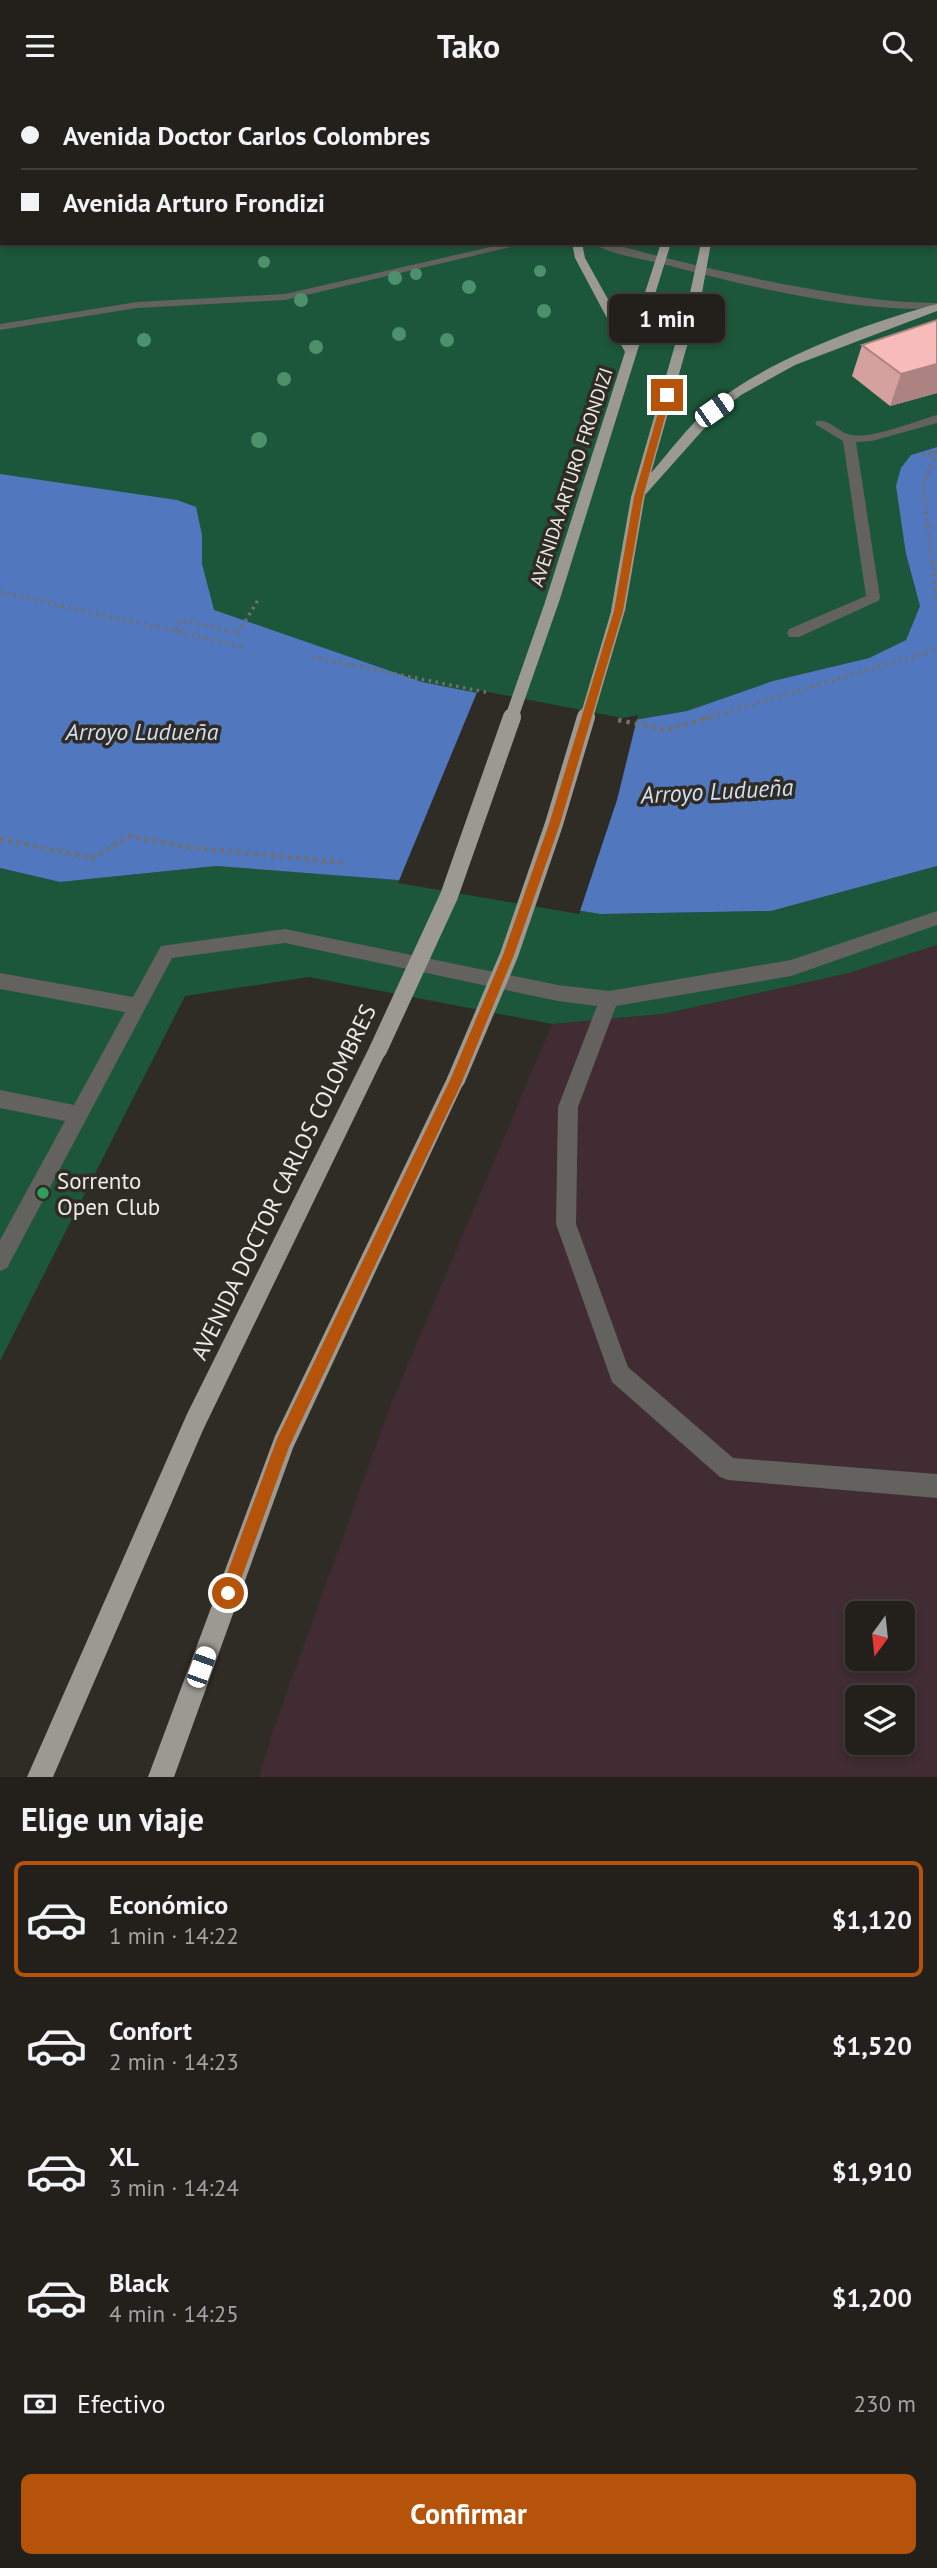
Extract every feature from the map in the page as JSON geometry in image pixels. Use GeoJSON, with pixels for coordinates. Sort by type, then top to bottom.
{"type":"FeatureCollection","features":[{"type":"Feature","properties":{"kind":"main road"},"geometry":{"type":"LineString","coordinates":[[577,245],[580,258],[631,352]]}},
{"type":"Feature","properties":{"kind":"main road","name":"AVENIDA ARTURO FRONDIZI"},"geometry":{"type":"LineString","coordinates":[[552,601],[666,245]]}},
{"type":"Feature","properties":{"kind":"main road"},"geometry":{"type":"LineString","coordinates":[[161,1777],[283,1444],[456,1080],[509,955],[554,824],[618,611],[638,497],[706,245]]}},
{"type":"Feature","properties":{"kind":"main road"},"geometry":{"type":"LineString","coordinates":[[638,497],[714,410],[760,379],[825,348],[937,306]]}},
{"type":"Feature","properties":{"kind":"main road","name":"AVENIDA DOCTOR CARLOS COLOMBRES"},"geometry":{"type":"LineString","coordinates":[[40,1777],[195,1422],[378,1050],[449,896],[552,601]]}},
{"type":"Feature","properties":{"kind":"street"},"geometry":{"type":"LineString","coordinates":[[0,327],[137,305],[285,297],[514,245]]}},
{"type":"Feature","properties":{"kind":"street"},"geometry":{"type":"LineString","coordinates":[[605,245],[700,271],[869,304],[937,306]]}},
{"type":"Feature","properties":{"kind":"street"},"geometry":{"type":"LineString","coordinates":[[821,424],[849,439],[872,437],[937,419]]}},
{"type":"Feature","properties":{"kind":"street"},"geometry":{"type":"LineString","coordinates":[[794,633],[873,598],[849,439]]}},
{"type":"Feature","properties":{"kind":"street"},"geometry":{"type":"LineString","coordinates":[[0,1261],[167,951],[285,936],[558,993],[609,999],[791,968],[937,918]]}},
{"type":"Feature","properties":{"kind":"street"},"geometry":{"type":"LineString","coordinates":[[0,981],[137,1006]]}},
{"type":"Feature","properties":{"kind":"street"},"geometry":{"type":"LineString","coordinates":[[609,999],[568,1107],[566,1224],[620,1374],[728,1469],[937,1486]]}},
{"type":"Feature","properties":{"kind":"street"},"geometry":{"type":"LineString","coordinates":[[0,1099],[79,1115]]}},
{"type":"Feature","properties":{"kind":"path"},"geometry":{"type":"LineString","coordinates":[[922,455],[937,451]]}},
{"type":"Feature","properties":{"kind":"path"},"geometry":{"type":"LineString","coordinates":[[937,451],[923,487],[937,602]]}},
{"type":"Feature","properties":{"kind":"path"},"geometry":{"type":"LineString","coordinates":[[0,592],[246,647]]}},
{"type":"Feature","properties":{"kind":"path"},"geometry":{"type":"LineString","coordinates":[[176,632],[181,620],[238,633],[258,600]]}},
{"type":"Feature","properties":{"kind":"path"},"geometry":{"type":"LineString","coordinates":[[0,839],[92,857],[130,836],[187,847],[347,863]]}},
{"type":"Feature","properties":{"kind":"shaded area"},"geometry":{"type":"Polygon","coordinates":[[[937,945],[937,1777],[259,1777],[273,1730],[391,1404],[552,1024],[663,1014],[849,973],[937,945]]]}},
{"type":"Feature","properties":{"kind":"green space"},"geometry":{"type":"Polygon","coordinates":[[[0,245],[937,245],[937,447],[911,455],[906,554],[920,606],[906,640],[869,658],[774,681],[687,711],[622,722],[422,682],[0,584],[0,245]]]}},
{"type":"Feature","properties":{"kind":"green space","name":"Sorrento Open Club"},"geometry":{"type":"Polygon","coordinates":[[[216,866],[397,880],[600,914],[771,911],[937,866],[937,945],[849,973],[663,1014],[552,1024],[309,977],[185,996],[0,1361],[0,868],[60,882],[216,866]]]}},
{"type":"Feature","properties":{"kind":"water","name":"Arroyo Ludueña"},"geometry":{"type":"Polygon","coordinates":[[[937,447],[937,866],[771,911],[600,914],[397,880],[216,866],[60,882],[0,868],[0,474],[177,500],[196,507],[202,535],[202,564],[214,610],[422,682],[622,722],[687,711],[773,681],[869,658],[906,640],[920,606],[906,554],[896,486],[901,468],[911,455],[937,447]]]}},
{"type":"Feature","properties":{"kind":"pier"},"geometry":{"type":"Polygon","coordinates":[[[478,690],[622,718],[638,715],[617,800],[579,914],[398,883],[478,690]]]}},
{"type":"Feature","properties":{"kind":"building"},"geometry":{"type":"Polygon","coordinates":[[[937,320],[937,364],[901,374],[862,345],[937,320]]]}},
{"type":"Feature","properties":{"kind":"place","name":"Sorrento Open Club"},"geometry":{"type":"Point","coordinates":[43,1193]}},
{"type":"Feature","properties":{"kind":"route"},"geometry":{"type":"LineString","coordinates":[[228,1593],[283,1444],[456,1080],[509,955],[554,824],[618,611],[638,497],[667,395]]}}]}
